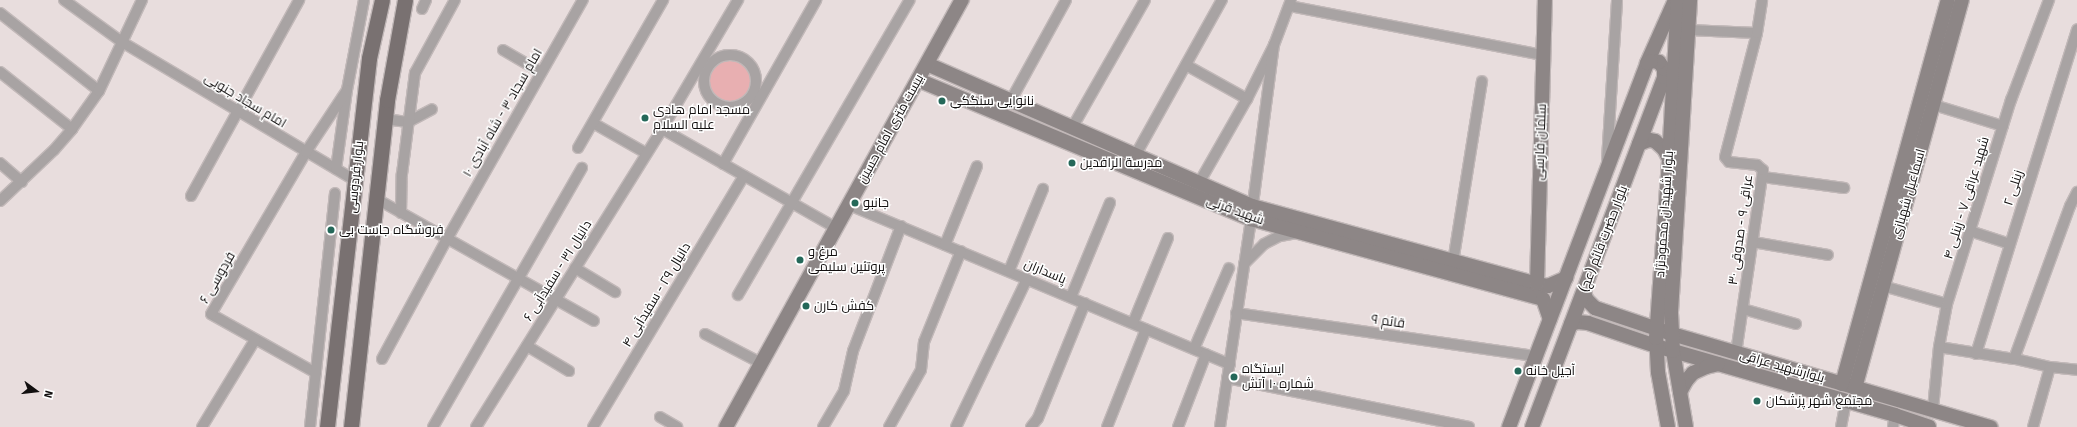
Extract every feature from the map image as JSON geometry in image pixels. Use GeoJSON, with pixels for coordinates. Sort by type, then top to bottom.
{"type":"FeatureCollection","features":[{"type":"Feature","properties":{"kind":"main road","name":"بلوار فردوسی"},"geometry":{"type":"LineString","coordinates":[[327,427],[369,58],[382,0]]}},
{"type":"Feature","properties":{"kind":"main road","name":"بلوار فردوسی"},"geometry":{"type":"LineString","coordinates":[[351,427],[384,119],[394,51],[405,0]]}},
{"type":"Feature","properties":{"kind":"main road","name":"بیست متری امام حسین"},"geometry":{"type":"LineString","coordinates":[[726,427],[962,0]]}},
{"type":"Feature","properties":{"kind":"main road","name":"سلمان فارسی"},"geometry":{"type":"LineString","coordinates":[[1543,290],[1543,55],[1545,0]]}},
{"type":"Feature","properties":{"kind":"main road","name":"بلوار حضرت قائم (عج)"},"geometry":{"type":"LineString","coordinates":[[1510,427],[1646,63],[1674,0]]}},
{"type":"Feature","properties":{"kind":"main road","name":"بلوار شهیدان محمودنژاد"},"geometry":{"type":"LineString","coordinates":[[1668,427],[1656,346],[1678,0]]}},
{"type":"Feature","properties":{"kind":"main road","name":"بلوار شهیدان محمودنژاد"},"geometry":{"type":"LineString","coordinates":[[1686,427],[1673,351],[1671,312],[1690,0]]}},
{"type":"Feature","properties":{"kind":"main road","name":"اسماعیل شهبازی"},"geometry":{"type":"LineString","coordinates":[[1848,386],[1948,0]]}},
{"type":"Feature","properties":{"kind":"main road","name":"اسماعیل شهبازی"},"geometry":{"type":"LineString","coordinates":[[1848,386],[1883,286],[1962,0]]}},
{"type":"Feature","properties":{"kind":"main road","name":"بلوار حضرت قائم (عج)"},"geometry":{"type":"LineString","coordinates":[[1532,427],[1664,77],[1664,69],[1659,62],[1651,61],[1646,63]]}},
{"type":"Feature","properties":{"kind":"main road","name":"شهید قرنی"},"geometry":{"type":"LineString","coordinates":[[927,64],[1010,102],[1198,183],[1252,212],[1453,262],[1543,290]]}},
{"type":"Feature","properties":{"kind":"main road","name":"شهید قرنی"},"geometry":{"type":"LineString","coordinates":[[918,80],[1304,233],[1543,290]]}},
{"type":"Feature","properties":{"kind":"main road"},"geometry":{"type":"LineString","coordinates":[[1639,144],[1649,140],[1655,141],[1664,149],[1669,159]]}},
{"type":"Feature","properties":{"kind":"main road"},"geometry":{"type":"LineString","coordinates":[[1550,319],[1543,290],[1566,278]]}},
{"type":"Feature","properties":{"kind":"main road"},"geometry":{"type":"LineString","coordinates":[[1584,291],[1586,299],[1595,308]]}},
{"type":"Feature","properties":{"kind":"main road"},"geometry":{"type":"LineString","coordinates":[[1588,323],[1583,316],[1584,310],[1595,308]]}},
{"type":"Feature","properties":{"kind":"main road","name":"بلوارشهید عراقی"},"geometry":{"type":"LineString","coordinates":[[1595,308],[1672,334],[1991,427]]}},
{"type":"Feature","properties":{"kind":"main road","name":"بلوارشهید عراقی"},"geometry":{"type":"LineString","coordinates":[[1571,324],[1578,322],[1588,323],[1656,346],[1846,402],[1894,421],[1929,427]]}},
{"type":"Feature","properties":{"kind":"main road"},"geometry":{"type":"LineString","coordinates":[[1680,392],[1686,380],[1694,373],[1706,367],[1718,364]]}},
{"type":"Feature","properties":{"kind":"street","name":"امام سجاد جنوبی"},"geometry":{"type":"LineString","coordinates":[[64,0],[122,42],[356,181]]}},
{"type":"Feature","properties":{"kind":"street"},"geometry":{"type":"LineString","coordinates":[[0,201],[22,182],[72,129],[99,91],[142,0]]}},
{"type":"Feature","properties":{"kind":"street"},"geometry":{"type":"LineString","coordinates":[[191,196],[299,0]]}},
{"type":"Feature","properties":{"kind":"street"},"geometry":{"type":"LineString","coordinates":[[336,169],[347,90],[364,0]]}},
{"type":"Feature","properties":{"kind":"street"},"geometry":{"type":"LineString","coordinates":[[401,213],[402,174],[415,73],[455,0]]}},
{"type":"Feature","properties":{"kind":"street","name":"امام سجاد ۳ - شاه آبادی ۱۰"},"geometry":{"type":"LineString","coordinates":[[382,359],[447,239],[583,0]]}},
{"type":"Feature","properties":{"kind":"street"},"geometry":{"type":"LineString","coordinates":[[578,148],[663,0]]}},
{"type":"Feature","properties":{"kind":"street","name":"دانیال ۳۱ - سفیدآبی ۶"},"geometry":{"type":"LineString","coordinates":[[476,427],[646,153],[705,64],[738,0]]}},
{"type":"Feature","properties":{"kind":"street"},"geometry":{"type":"LineString","coordinates":[[723,164],[757,95],[816,0]]}},
{"type":"Feature","properties":{"kind":"street"},"geometry":{"type":"LineString","coordinates":[[738,295],[793,204],[910,0]]}},
{"type":"Feature","properties":{"kind":"street"},"geometry":{"type":"LineString","coordinates":[[1010,102],[1066,0]]}},
{"type":"Feature","properties":{"kind":"street"},"geometry":{"type":"LineString","coordinates":[[1072,128],[1146,0]]}},
{"type":"Feature","properties":{"kind":"street"},"geometry":{"type":"LineString","coordinates":[[1135,156],[1222,0]]}},
{"type":"Feature","properties":{"kind":"street"},"geometry":{"type":"LineString","coordinates":[[1606,172],[1617,0]]}},
{"type":"Feature","properties":{"kind":"street","name":"عراقی ۹ - صدوقی ۳۰"},"geometry":{"type":"LineString","coordinates":[[1736,353],[1763,170],[1757,165],[1729,162],[1725,157],[1757,33],[1762,0]]}},
{"type":"Feature","properties":{"kind":"street","name":"شهید عراقی ۷ - زینلی ۴"},"geometry":{"type":"LineString","coordinates":[[1933,409],[1939,347],[1947,304],[2002,126],[2049,0]]}},
{"type":"Feature","properties":{"kind":"street"},"geometry":{"type":"LineString","coordinates":[[1198,183],[1247,99],[1274,45],[1291,3],[1543,55]]}},
{"type":"Feature","properties":{"kind":"street"},"geometry":{"type":"LineString","coordinates":[[0,13],[99,91]]}},
{"type":"Feature","properties":{"kind":"street","name":"زینلی ۲"},"geometry":{"type":"LineString","coordinates":[[1976,354],[2077,29]]}},
{"type":"Feature","properties":{"kind":"street"},"geometry":{"type":"LineString","coordinates":[[1688,30],[1757,33]]}},
{"type":"Feature","properties":{"kind":"street"},"geometry":{"type":"LineString","coordinates":[[1220,427],[1252,212],[1274,45]]}},
{"type":"Feature","properties":{"kind":"street"},"geometry":{"type":"LineString","coordinates":[[503,50],[541,72]]}},
{"type":"Feature","properties":{"kind":"street"},"geometry":{"type":"LineString","coordinates":[[724,56],[741,57],[748,62],[756,76],[757,95],[742,105],[726,107],[718,104],[712,100],[704,85],[705,64],[724,56]]}},
{"type":"Feature","properties":{"kind":"street"},"geometry":{"type":"LineString","coordinates":[[1186,65],[1247,99]]}},
{"type":"Feature","properties":{"kind":"street"},"geometry":{"type":"LineString","coordinates":[[0,72],[72,129]]}},
{"type":"Feature","properties":{"kind":"street"},"geometry":{"type":"LineString","coordinates":[[1453,262],[1482,81]]}},
{"type":"Feature","properties":{"kind":"street"},"geometry":{"type":"LineString","coordinates":[[306,152],[347,90]]}},
{"type":"Feature","properties":{"kind":"street"},"geometry":{"type":"LineString","coordinates":[[1934,105],[2002,126]]}},
{"type":"Feature","properties":{"kind":"street"},"geometry":{"type":"LineString","coordinates":[[384,119],[408,122],[432,109]]}},
{"type":"Feature","properties":{"kind":"street"},"geometry":{"type":"LineString","coordinates":[[592,123],[646,153]]}},
{"type":"Feature","properties":{"kind":"street"},"geometry":{"type":"LineString","coordinates":[[662,129],[836,228]]}},
{"type":"Feature","properties":{"kind":"street","name":"فردوسی ۶"},"geometry":{"type":"LineString","coordinates":[[306,152],[211,314],[316,373]]}},
{"type":"Feature","properties":{"kind":"street"},"geometry":{"type":"LineString","coordinates":[[0,163],[22,182]]}},
{"type":"Feature","properties":{"kind":"street"},"geometry":{"type":"LineString","coordinates":[[945,245],[977,166]]}},
{"type":"Feature","properties":{"kind":"street"},"geometry":{"type":"LineString","coordinates":[[433,427],[582,168]]}},
{"type":"Feature","properties":{"kind":"street","name":"دانیال ۲۹ - سفیدآبی ۴"},"geometry":{"type":"LineString","coordinates":[[593,427],[744,176]]}},
{"type":"Feature","properties":{"kind":"street"},"geometry":{"type":"LineString","coordinates":[[1763,176],[1844,188]]}},
{"type":"Feature","properties":{"kind":"street"},"geometry":{"type":"LineString","coordinates":[[1009,271],[1043,189]]}},
{"type":"Feature","properties":{"kind":"street"},"geometry":{"type":"LineString","coordinates":[[2014,359],[2070,206],[2077,192]]}},
{"type":"Feature","properties":{"kind":"street"},"geometry":{"type":"LineString","coordinates":[[310,427],[335,193]]}},
{"type":"Feature","properties":{"kind":"street"},"geometry":{"type":"LineString","coordinates":[[375,198],[594,321]]}},
{"type":"Feature","properties":{"kind":"street"},"geometry":{"type":"LineString","coordinates":[[1071,297],[1110,203]]}},
{"type":"Feature","properties":{"kind":"street","name":"پاسداران"},"geometry":{"type":"LineString","coordinates":[[849,205],[1230,364]]}},
{"type":"Feature","properties":{"kind":"street"},"geometry":{"type":"LineString","coordinates":[[824,427],[844,391],[854,351],[901,226]]}},
{"type":"Feature","properties":{"kind":"street"},"geometry":{"type":"LineString","coordinates":[[1970,231],[2010,244]]}},
{"type":"Feature","properties":{"kind":"street"},"geometry":{"type":"LineString","coordinates":[[1244,264],[1256,250],[1272,239],[1288,234],[1304,233]]}},
{"type":"Feature","properties":{"kind":"street"},"geometry":{"type":"LineString","coordinates":[[1133,323],[1168,238]]}},
{"type":"Feature","properties":{"kind":"street"},"geometry":{"type":"LineString","coordinates":[[1753,242],[1828,255]]}},
{"type":"Feature","properties":{"kind":"street"},"geometry":{"type":"LineString","coordinates":[[889,427],[921,370],[924,342],[961,251]]}},
{"type":"Feature","properties":{"kind":"street"},"geometry":{"type":"LineString","coordinates":[[575,268],[615,292]]}},
{"type":"Feature","properties":{"kind":"street"},"geometry":{"type":"LineString","coordinates":[[1194,349],[1230,268]]}},
{"type":"Feature","properties":{"kind":"street"},"geometry":{"type":"LineString","coordinates":[[956,427],[1026,279]]}},
{"type":"Feature","properties":{"kind":"street"},"geometry":{"type":"LineString","coordinates":[[1883,286],[1947,304]]}},
{"type":"Feature","properties":{"kind":"street"},"geometry":{"type":"LineString","coordinates":[[1032,427],[1038,418],[1085,303]]}},
{"type":"Feature","properties":{"kind":"street"},"geometry":{"type":"LineString","coordinates":[[1743,309],[1796,324]]}},
{"type":"Feature","properties":{"kind":"street","name":"قائم ۹"},"geometry":{"type":"LineString","coordinates":[[1236,313],[1536,356]]}},
{"type":"Feature","properties":{"kind":"street"},"geometry":{"type":"LineString","coordinates":[[1107,427],[1146,329]]}},
{"type":"Feature","properties":{"kind":"street"},"geometry":{"type":"LineString","coordinates":[[704,334],[761,363]]}},
{"type":"Feature","properties":{"kind":"street"},"geometry":{"type":"LineString","coordinates":[[202,427],[255,340]]}},
{"type":"Feature","properties":{"kind":"street"},"geometry":{"type":"LineString","coordinates":[[526,346],[570,371]]}},
{"type":"Feature","properties":{"kind":"street"},"geometry":{"type":"LineString","coordinates":[[1939,347],[2014,359],[2050,367],[2077,370]]}},
{"type":"Feature","properties":{"kind":"street"},"geometry":{"type":"LineString","coordinates":[[1178,427],[1206,354]]}},
{"type":"Feature","properties":{"kind":"street"},"geometry":{"type":"LineString","coordinates":[[2033,427],[2050,367]]}},
{"type":"Feature","properties":{"kind":"street"},"geometry":{"type":"LineString","coordinates":[[1227,378],[1469,427]]}},
{"type":"Feature","properties":{"kind":"street"},"geometry":{"type":"LineString","coordinates":[[1841,427],[1846,402]]}},
{"type":"Feature","properties":{"kind":"street"},"geometry":{"type":"LineString","coordinates":[[660,417],[677,427]]}},
{"type":"Feature","properties":{"kind":"shaded area"},"geometry":{"type":"Polygon","coordinates":[[[727,59],[735,59],[740,60],[747,65],[752,72],[752,90],[747,97],[740,102],[727,103],[719,100],[712,93],[709,85],[709,77],[712,69],[719,62],[727,59]]]}},
{"type":"Feature","properties":{"kind":"place","name":"نانوایی سنگکیِ"},"geometry":{"type":"Point","coordinates":[942,101]}},
{"type":"Feature","properties":{"kind":"place","name":"مسجد امام هادی علیه السلام"},"geometry":{"type":"Point","coordinates":[645,118]}},
{"type":"Feature","properties":{"kind":"place","name":"مدرسة الرافدین"},"geometry":{"type":"Point","coordinates":[1072,163]}},
{"type":"Feature","properties":{"kind":"place","name":"جانبو"},"geometry":{"type":"Point","coordinates":[855,203]}},
{"type":"Feature","properties":{"kind":"place","name":"فروشگاه جاست بی"},"geometry":{"type":"Point","coordinates":[331,230]}},
{"type":"Feature","properties":{"kind":"place","name":"مرغ و پروتئین سلیمی"},"geometry":{"type":"Point","coordinates":[800,260]}},
{"type":"Feature","properties":{"kind":"place","name":"کفش کارن"},"geometry":{"type":"Point","coordinates":[806,306]}},
{"type":"Feature","properties":{"kind":"place","name":"آجیل خانه"},"geometry":{"type":"Point","coordinates":[1518,371]}},
{"type":"Feature","properties":{"kind":"place","name":"ایستگاه شماره ۱۰ آتش"},"geometry":{"type":"Point","coordinates":[1234,377]}},
{"type":"Feature","properties":{"kind":"place","name":"مجتمع شهر پزشکان"},"geometry":{"type":"Point","coordinates":[1757,401]}}]}
